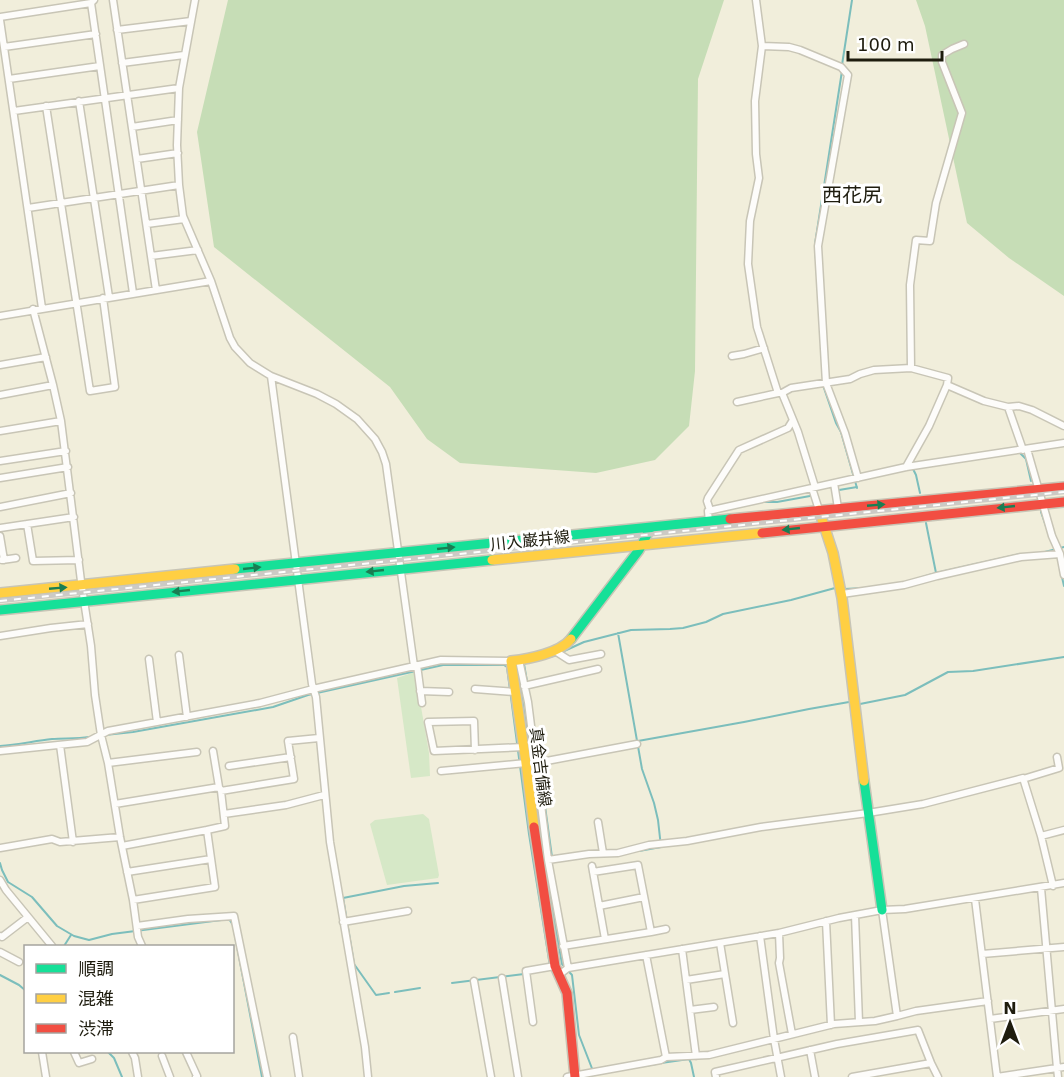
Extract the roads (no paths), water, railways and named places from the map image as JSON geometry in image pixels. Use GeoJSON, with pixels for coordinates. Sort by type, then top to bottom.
{"type":"FeatureCollection","features":[{"type":"Feature","properties":{"kind":"main road","name":"川入巌井線"},"geometry":{"type":"LineString","coordinates":[[0,593],[1064,487]]}},
{"type":"Feature","properties":{"kind":"main road","name":"川入巌井線"},"geometry":{"type":"LineString","coordinates":[[0,610],[1064,502]]}},
{"type":"Feature","properties":{"kind":"main road"},"geometry":{"type":"LineString","coordinates":[[819,510],[837,566],[841,590],[882,910]]}},
{"type":"Feature","properties":{"kind":"main road"},"geometry":{"type":"LineString","coordinates":[[515,661],[558,653],[642,544],[651,527]]}},
{"type":"Feature","properties":{"kind":"main road","name":"真金吉備線"},"geometry":{"type":"LineString","coordinates":[[515,661],[512,691],[520,748],[530,763],[535,839],[559,969],[567,993],[572,1076]]}},
{"type":"Feature","properties":{"kind":"street"},"geometry":{"type":"LineString","coordinates":[[113,0],[156,290]]}},
{"type":"Feature","properties":{"kind":"street"},"geometry":{"type":"LineString","coordinates":[[195,0],[178,88],[179,185],[184,219],[212,281],[235,347],[250,363],[271,376],[336,404],[357,419],[375,439],[382,452],[386,464],[422,703]]}},
{"type":"Feature","properties":{"kind":"street"},"geometry":{"type":"LineString","coordinates":[[756,0],[762,46],[755,101],[759,178],[752,203],[748,258],[757,327],[780,393],[793,420],[819,510]]}},
{"type":"Feature","properties":{"kind":"street"},"geometry":{"type":"LineString","coordinates":[[42,308],[0,20],[93,1],[100,66],[133,293]]}},
{"type":"Feature","properties":{"kind":"street"},"geometry":{"type":"LineString","coordinates":[[117,30],[190,21]]}},
{"type":"Feature","properties":{"kind":"street"},"geometry":{"type":"LineString","coordinates":[[3,51],[96,34]]}},
{"type":"Feature","properties":{"kind":"street"},"geometry":{"type":"LineString","coordinates":[[911,368],[910,285],[916,240],[930,241],[936,203],[962,113],[942,62],[942,55],[964,44]]}},
{"type":"Feature","properties":{"kind":"street"},"geometry":{"type":"LineString","coordinates":[[762,46],[789,47],[800,50],[843,68],[848,75],[818,246],[824,384],[845,433],[856,478]]}},
{"type":"Feature","properties":{"kind":"street"},"geometry":{"type":"LineString","coordinates":[[122,63],[184,55]]}},
{"type":"Feature","properties":{"kind":"street"},"geometry":{"type":"LineString","coordinates":[[9,79],[100,66]]}},
{"type":"Feature","properties":{"kind":"street"},"geometry":{"type":"LineString","coordinates":[[14,111],[178,88]]}},
{"type":"Feature","properties":{"kind":"street"},"geometry":{"type":"LineString","coordinates":[[46,106],[90,391],[116,387],[94,198],[79,101]]}},
{"type":"Feature","properties":{"kind":"street"},"geometry":{"type":"LineString","coordinates":[[132,127],[178,120]]}},
{"type":"Feature","properties":{"kind":"street"},"geometry":{"type":"LineString","coordinates":[[137,159],[178,153]]}},
{"type":"Feature","properties":{"kind":"street"},"geometry":{"type":"LineString","coordinates":[[28,208],[179,185]]}},
{"type":"Feature","properties":{"kind":"street"},"geometry":{"type":"LineString","coordinates":[[147,224],[184,219]]}},
{"type":"Feature","properties":{"kind":"street"},"geometry":{"type":"LineString","coordinates":[[151,256],[198,250]]}},
{"type":"Feature","properties":{"kind":"street"},"geometry":{"type":"LineString","coordinates":[[0,315],[212,281]]}},
{"type":"Feature","properties":{"kind":"street"},"geometry":{"type":"LineString","coordinates":[[33,309],[61,421],[91,646],[100,735],[108,763],[138,937],[142,945]]}},
{"type":"Feature","properties":{"kind":"street"},"geometry":{"type":"LineString","coordinates":[[732,356],[764,348]]}},
{"type":"Feature","properties":{"kind":"street"},"geometry":{"type":"LineString","coordinates":[[0,365],[46,357]]}},
{"type":"Feature","properties":{"kind":"street"},"geometry":{"type":"LineString","coordinates":[[737,402],[780,393],[791,388],[850,379],[874,370],[911,368],[948,378],[929,426],[906,468]]}},
{"type":"Feature","properties":{"kind":"street"},"geometry":{"type":"LineString","coordinates":[[271,376],[314,692],[330,842],[346,922],[369,1077]]}},
{"type":"Feature","properties":{"kind":"street"},"geometry":{"type":"LineString","coordinates":[[0,395],[53,385]]}},
{"type":"Feature","properties":{"kind":"street"},"geometry":{"type":"LineString","coordinates":[[947,385],[984,400],[1008,407],[1019,406],[1032,410],[1064,426]]}},
{"type":"Feature","properties":{"kind":"street"},"geometry":{"type":"LineString","coordinates":[[1008,407],[1025,449],[1064,575]]}},
{"type":"Feature","properties":{"kind":"street"},"geometry":{"type":"LineString","coordinates":[[709,522],[708,498],[739,450],[788,428],[793,420]]}},
{"type":"Feature","properties":{"kind":"street"},"geometry":{"type":"LineString","coordinates":[[0,431],[61,421]]}},
{"type":"Feature","properties":{"kind":"street"},"geometry":{"type":"LineString","coordinates":[[710,510],[906,468],[1064,443]]}},
{"type":"Feature","properties":{"kind":"street"},"geometry":{"type":"LineString","coordinates":[[0,461],[66,451]]}},
{"type":"Feature","properties":{"kind":"street"},"geometry":{"type":"LineString","coordinates":[[0,478],[68,466]]}},
{"type":"Feature","properties":{"kind":"street"},"geometry":{"type":"LineString","coordinates":[[834,483],[838,508]]}},
{"type":"Feature","properties":{"kind":"street"},"geometry":{"type":"LineString","coordinates":[[0,507],[71,493]]}},
{"type":"Feature","properties":{"kind":"street"},"geometry":{"type":"LineString","coordinates":[[0,528],[74,517]]}},
{"type":"Feature","properties":{"kind":"street"},"geometry":{"type":"LineString","coordinates":[[27,524],[33,561],[79,560]]}},
{"type":"Feature","properties":{"kind":"street"},"geometry":{"type":"LineString","coordinates":[[0,536],[2,560],[16,558]]}},
{"type":"Feature","properties":{"kind":"street"},"geometry":{"type":"LineString","coordinates":[[841,590],[904,585],[1021,557],[1057,552]]}},
{"type":"Feature","properties":{"kind":"street"},"geometry":{"type":"LineString","coordinates":[[0,636],[88,624]]}},
{"type":"Feature","properties":{"kind":"street"},"geometry":{"type":"LineString","coordinates":[[558,653],[569,660],[602,654]]}},
{"type":"Feature","properties":{"kind":"street"},"geometry":{"type":"LineString","coordinates":[[179,655],[187,717]]}},
{"type":"Feature","properties":{"kind":"street"},"geometry":{"type":"LineString","coordinates":[[149,659],[157,722]]}},
{"type":"Feature","properties":{"kind":"street"},"geometry":{"type":"LineString","coordinates":[[579,659],[582,672]]}},
{"type":"Feature","properties":{"kind":"street"},"geometry":{"type":"LineString","coordinates":[[0,751],[87,742],[108,731],[314,692],[417,668],[441,660],[515,661],[527,685],[530,763],[551,859],[563,946],[559,969]]}},
{"type":"Feature","properties":{"kind":"street"},"geometry":{"type":"LineString","coordinates":[[527,685],[598,669]]}},
{"type":"Feature","properties":{"kind":"street"},"geometry":{"type":"LineString","coordinates":[[475,689],[512,691]]}},
{"type":"Feature","properties":{"kind":"street"},"geometry":{"type":"LineString","coordinates":[[420,691],[450,692]]}},
{"type":"Feature","properties":{"kind":"street"},"geometry":{"type":"LineString","coordinates":[[475,750],[474,721],[428,722],[434,751],[475,750],[520,748]]}},
{"type":"Feature","properties":{"kind":"street"},"geometry":{"type":"LineString","coordinates":[[115,804],[294,779],[288,741],[319,738]]}},
{"type":"Feature","properties":{"kind":"street"},"geometry":{"type":"LineString","coordinates":[[441,771],[530,763],[637,744]]}},
{"type":"Feature","properties":{"kind":"street"},"geometry":{"type":"LineString","coordinates":[[60,745],[74,842]]}},
{"type":"Feature","properties":{"kind":"street"},"geometry":{"type":"LineString","coordinates":[[122,846],[225,826],[213,751]]}},
{"type":"Feature","properties":{"kind":"street"},"geometry":{"type":"LineString","coordinates":[[108,763],[197,752]]}},
{"type":"Feature","properties":{"kind":"street"},"geometry":{"type":"LineString","coordinates":[[229,766],[291,757]]}},
{"type":"Feature","properties":{"kind":"street"},"geometry":{"type":"LineString","coordinates":[[551,859],[618,853],[761,827],[923,804],[1059,768],[1057,757]]}},
{"type":"Feature","properties":{"kind":"street"},"geometry":{"type":"LineString","coordinates":[[1023,779],[1041,836],[1053,886]]}},
{"type":"Feature","properties":{"kind":"street"},"geometry":{"type":"LineString","coordinates":[[224,814],[286,805],[324,795]]}},
{"type":"Feature","properties":{"kind":"street"},"geometry":{"type":"LineString","coordinates":[[598,822],[603,853]]}},
{"type":"Feature","properties":{"kind":"street"},"geometry":{"type":"LineString","coordinates":[[133,900],[215,887],[207,830]]}},
{"type":"Feature","properties":{"kind":"street"},"geometry":{"type":"LineString","coordinates":[[1041,836],[1064,830]]}},
{"type":"Feature","properties":{"kind":"street"},"geometry":{"type":"LineString","coordinates":[[0,848],[52,839],[60,842],[74,842],[120,837]]}},
{"type":"Feature","properties":{"kind":"street"},"geometry":{"type":"LineString","coordinates":[[127,872],[211,859]]}},
{"type":"Feature","properties":{"kind":"street"},"geometry":{"type":"LineString","coordinates":[[605,939],[593,869],[638,865],[651,932]]}},
{"type":"Feature","properties":{"kind":"street"},"geometry":{"type":"LineString","coordinates":[[0,879],[6,890],[51,945]]}},
{"type":"Feature","properties":{"kind":"street"},"geometry":{"type":"LineString","coordinates":[[533,1022],[526,970],[559,969],[646,955],[779,933],[882,910],[975,899],[1064,883]]}},
{"type":"Feature","properties":{"kind":"street"},"geometry":{"type":"LineString","coordinates":[[1041,888],[1052,1010],[1061,1067],[1058,1077]]}},
{"type":"Feature","properties":{"kind":"street"},"geometry":{"type":"LineString","coordinates":[[599,906],[644,897]]}},
{"type":"Feature","properties":{"kind":"street"},"geometry":{"type":"LineString","coordinates":[[975,899],[997,1077],[1061,1067]]}},
{"type":"Feature","properties":{"kind":"street"},"geometry":{"type":"LineString","coordinates":[[882,910],[897,1016]]}},
{"type":"Feature","properties":{"kind":"street"},"geometry":{"type":"LineString","coordinates":[[346,922],[408,911]]}},
{"type":"Feature","properties":{"kind":"street"},"geometry":{"type":"LineString","coordinates":[[855,915],[859,1022]]}},
{"type":"Feature","properties":{"kind":"street"},"geometry":{"type":"LineString","coordinates":[[0,936],[2,937],[28,916]]}},
{"type":"Feature","properties":{"kind":"street"},"geometry":{"type":"LineString","coordinates":[[136,926],[234,916],[267,1077]]}},
{"type":"Feature","properties":{"kind":"street"},"geometry":{"type":"LineString","coordinates":[[826,921],[831,1025]]}},
{"type":"Feature","properties":{"kind":"street"},"geometry":{"type":"LineString","coordinates":[[563,946],[666,929]]}},
{"type":"Feature","properties":{"kind":"street"},"geometry":{"type":"LineString","coordinates":[[779,933],[779,963],[792,1034]]}},
{"type":"Feature","properties":{"kind":"street"},"geometry":{"type":"LineString","coordinates":[[760,936],[781,1077]]}},
{"type":"Feature","properties":{"kind":"street"},"geometry":{"type":"LineString","coordinates":[[720,943],[733,1023]]}},
{"type":"Feature","properties":{"kind":"street"},"geometry":{"type":"LineString","coordinates":[[982,954],[1064,947]]}},
{"type":"Feature","properties":{"kind":"street"},"geometry":{"type":"LineString","coordinates":[[682,949],[696,1056]]}},
{"type":"Feature","properties":{"kind":"street"},"geometry":{"type":"LineString","coordinates":[[0,952],[18,962]]}},
{"type":"Feature","properties":{"kind":"street"},"geometry":{"type":"LineString","coordinates":[[646,955],[666,1057]]}},
{"type":"Feature","properties":{"kind":"street"},"geometry":{"type":"LineString","coordinates":[[686,980],[725,974]]}},
{"type":"Feature","properties":{"kind":"street"},"geometry":{"type":"LineString","coordinates":[[502,978],[518,1077]]}},
{"type":"Feature","properties":{"kind":"street"},"geometry":{"type":"LineString","coordinates":[[474,981],[491,1077]]}},
{"type":"Feature","properties":{"kind":"street"},"geometry":{"type":"LineString","coordinates":[[572,1076],[661,1060],[666,1057],[709,1055],[831,1025],[875,1021],[916,1011],[988,1001]]}},
{"type":"Feature","properties":{"kind":"street"},"geometry":{"type":"LineString","coordinates":[[690,1010],[714,1007]]}},
{"type":"Feature","properties":{"kind":"street"},"geometry":{"type":"LineString","coordinates":[[990,1019],[1064,1009]]}},
{"type":"Feature","properties":{"kind":"street"},"geometry":{"type":"LineString","coordinates":[[716,1077],[715,1072],[837,1044],[918,1030],[938,1077]]}},
{"type":"Feature","properties":{"kind":"street"},"geometry":{"type":"LineString","coordinates":[[293,1037],[299,1077]]}},
{"type":"Feature","properties":{"kind":"street"},"geometry":{"type":"LineString","coordinates":[[810,1050],[815,1077]]}},
{"type":"Feature","properties":{"kind":"street"},"geometry":{"type":"LineString","coordinates":[[42,1053],[46,1077]]}},
{"type":"Feature","properties":{"kind":"street"},"geometry":{"type":"LineString","coordinates":[[74,1053],[79,1063],[93,1059]]}},
{"type":"Feature","properties":{"kind":"street"},"geometry":{"type":"LineString","coordinates":[[132,1053],[138,1077]]}},
{"type":"Feature","properties":{"kind":"street"},"geometry":{"type":"LineString","coordinates":[[186,1053],[196,1077]]}},
{"type":"Feature","properties":{"kind":"street"},"geometry":{"type":"LineString","coordinates":[[162,1056],[170,1077]]}},
{"type":"Feature","properties":{"kind":"street"},"geometry":{"type":"LineString","coordinates":[[852,1077],[931,1063]]}},
{"type":"Feature","properties":{"kind":"waterway"},"geometry":{"type":"LineString","coordinates":[[842,65],[852,0]]}},
{"type":"Feature","properties":{"kind":"waterway"},"geometry":{"type":"LineString","coordinates":[[842,71],[815,244],[824,388],[841,432],[857,488]]}},
{"type":"Feature","properties":{"kind":"waterway"},"geometry":{"type":"LineString","coordinates":[[1020,453],[1026,459],[1031,481]]}},
{"type":"Feature","properties":{"kind":"waterway"},"geometry":{"type":"LineString","coordinates":[[913,469],[920,493]]}},
{"type":"Feature","properties":{"kind":"waterway"},"geometry":{"type":"LineString","coordinates":[[839,490],[857,487]]}},
{"type":"Feature","properties":{"kind":"waterway"},"geometry":{"type":"LineString","coordinates":[[762,502],[777,502],[810,496]]}},
{"type":"Feature","properties":{"kind":"waterway"},"geometry":{"type":"LineString","coordinates":[[1041,512],[1051,540]]}},
{"type":"Feature","properties":{"kind":"waterway"},"geometry":{"type":"LineString","coordinates":[[926,523],[936,573]]}},
{"type":"Feature","properties":{"kind":"waterway"},"geometry":{"type":"LineString","coordinates":[[1041,553],[1064,547]]}},
{"type":"Feature","properties":{"kind":"waterway"},"geometry":{"type":"LineString","coordinates":[[909,581],[1020,554]]}},
{"type":"Feature","properties":{"kind":"waterway"},"geometry":{"type":"LineString","coordinates":[[1062,577],[1064,586]]}},
{"type":"Feature","properties":{"kind":"waterway"},"geometry":{"type":"LineString","coordinates":[[562,652],[584,642],[631,630],[683,628],[706,622],[723,614],[838,588]]}},
{"type":"Feature","properties":{"kind":"waterway"},"geometry":{"type":"LineString","coordinates":[[844,589],[865,588]]}},
{"type":"Feature","properties":{"kind":"waterway"},"geometry":{"type":"LineString","coordinates":[[618,633],[642,769],[654,803],[661,847],[639,851]]}},
{"type":"Feature","properties":{"kind":"waterway"},"geometry":{"type":"LineString","coordinates":[[545,658],[557,655]]}},
{"type":"Feature","properties":{"kind":"waterway"},"geometry":{"type":"LineString","coordinates":[[860,704],[905,695],[948,672],[973,671],[1064,657]]}},
{"type":"Feature","properties":{"kind":"waterway"},"geometry":{"type":"LineString","coordinates":[[524,664],[530,699]]}},
{"type":"Feature","properties":{"kind":"waterway"},"geometry":{"type":"LineString","coordinates":[[105,735],[273,707],[308,695],[443,665],[503,665]]}},
{"type":"Feature","properties":{"kind":"waterway"},"geometry":{"type":"LineString","coordinates":[[504,665],[507,667],[529,834],[550,966]]}},
{"type":"Feature","properties":{"kind":"waterway"},"geometry":{"type":"LineString","coordinates":[[518,673],[540,838],[562,964],[572,975],[579,1035],[593,1071]]}},
{"type":"Feature","properties":{"kind":"waterway"},"geometry":{"type":"LineString","coordinates":[[638,741],[849,702]]}},
{"type":"Feature","properties":{"kind":"waterway"},"geometry":{"type":"LineString","coordinates":[[531,705],[552,857]]}},
{"type":"Feature","properties":{"kind":"waterway"},"geometry":{"type":"LineString","coordinates":[[0,746],[89,737]]}},
{"type":"Feature","properties":{"kind":"waterway"},"geometry":{"type":"LineString","coordinates":[[0,863],[8,882],[32,897],[57,926],[74,936],[89,940],[112,934],[229,919],[233,925],[262,1077]]}},
{"type":"Feature","properties":{"kind":"waterway"},"geometry":{"type":"LineString","coordinates":[[389,993],[376,995],[354,964],[343,898],[404,886],[438,883]]}},
{"type":"Feature","properties":{"kind":"waterway"},"geometry":{"type":"LineString","coordinates":[[65,945],[71,935]]}},
{"type":"Feature","properties":{"kind":"waterway"},"geometry":{"type":"LineString","coordinates":[[452,983],[524,974]]}},
{"type":"Feature","properties":{"kind":"waterway"},"geometry":{"type":"LineString","coordinates":[[0,975],[24,989]]}},
{"type":"Feature","properties":{"kind":"waterway"},"geometry":{"type":"LineString","coordinates":[[395,992],[420,988]]}},
{"type":"Feature","properties":{"kind":"waterway"},"geometry":{"type":"LineString","coordinates":[[109,1053],[114,1058],[122,1077]]}},
{"type":"Feature","properties":{"kind":"waterway"},"geometry":{"type":"LineString","coordinates":[[661,1063],[689,1059],[694,1077]]}},
{"type":"Feature","properties":{"kind":"waterway"},"geometry":{"type":"LineString","coordinates":[[596,1074],[656,1064]]}},
{"type":"Feature","properties":{"kind":"railway"},"geometry":{"type":"LineString","coordinates":[[0,601],[1064,492]]}},
{"type":"Feature","properties":{"kind":"district","name":"西花尻"},"geometry":{"type":"Point","coordinates":[852,195]}}]}
